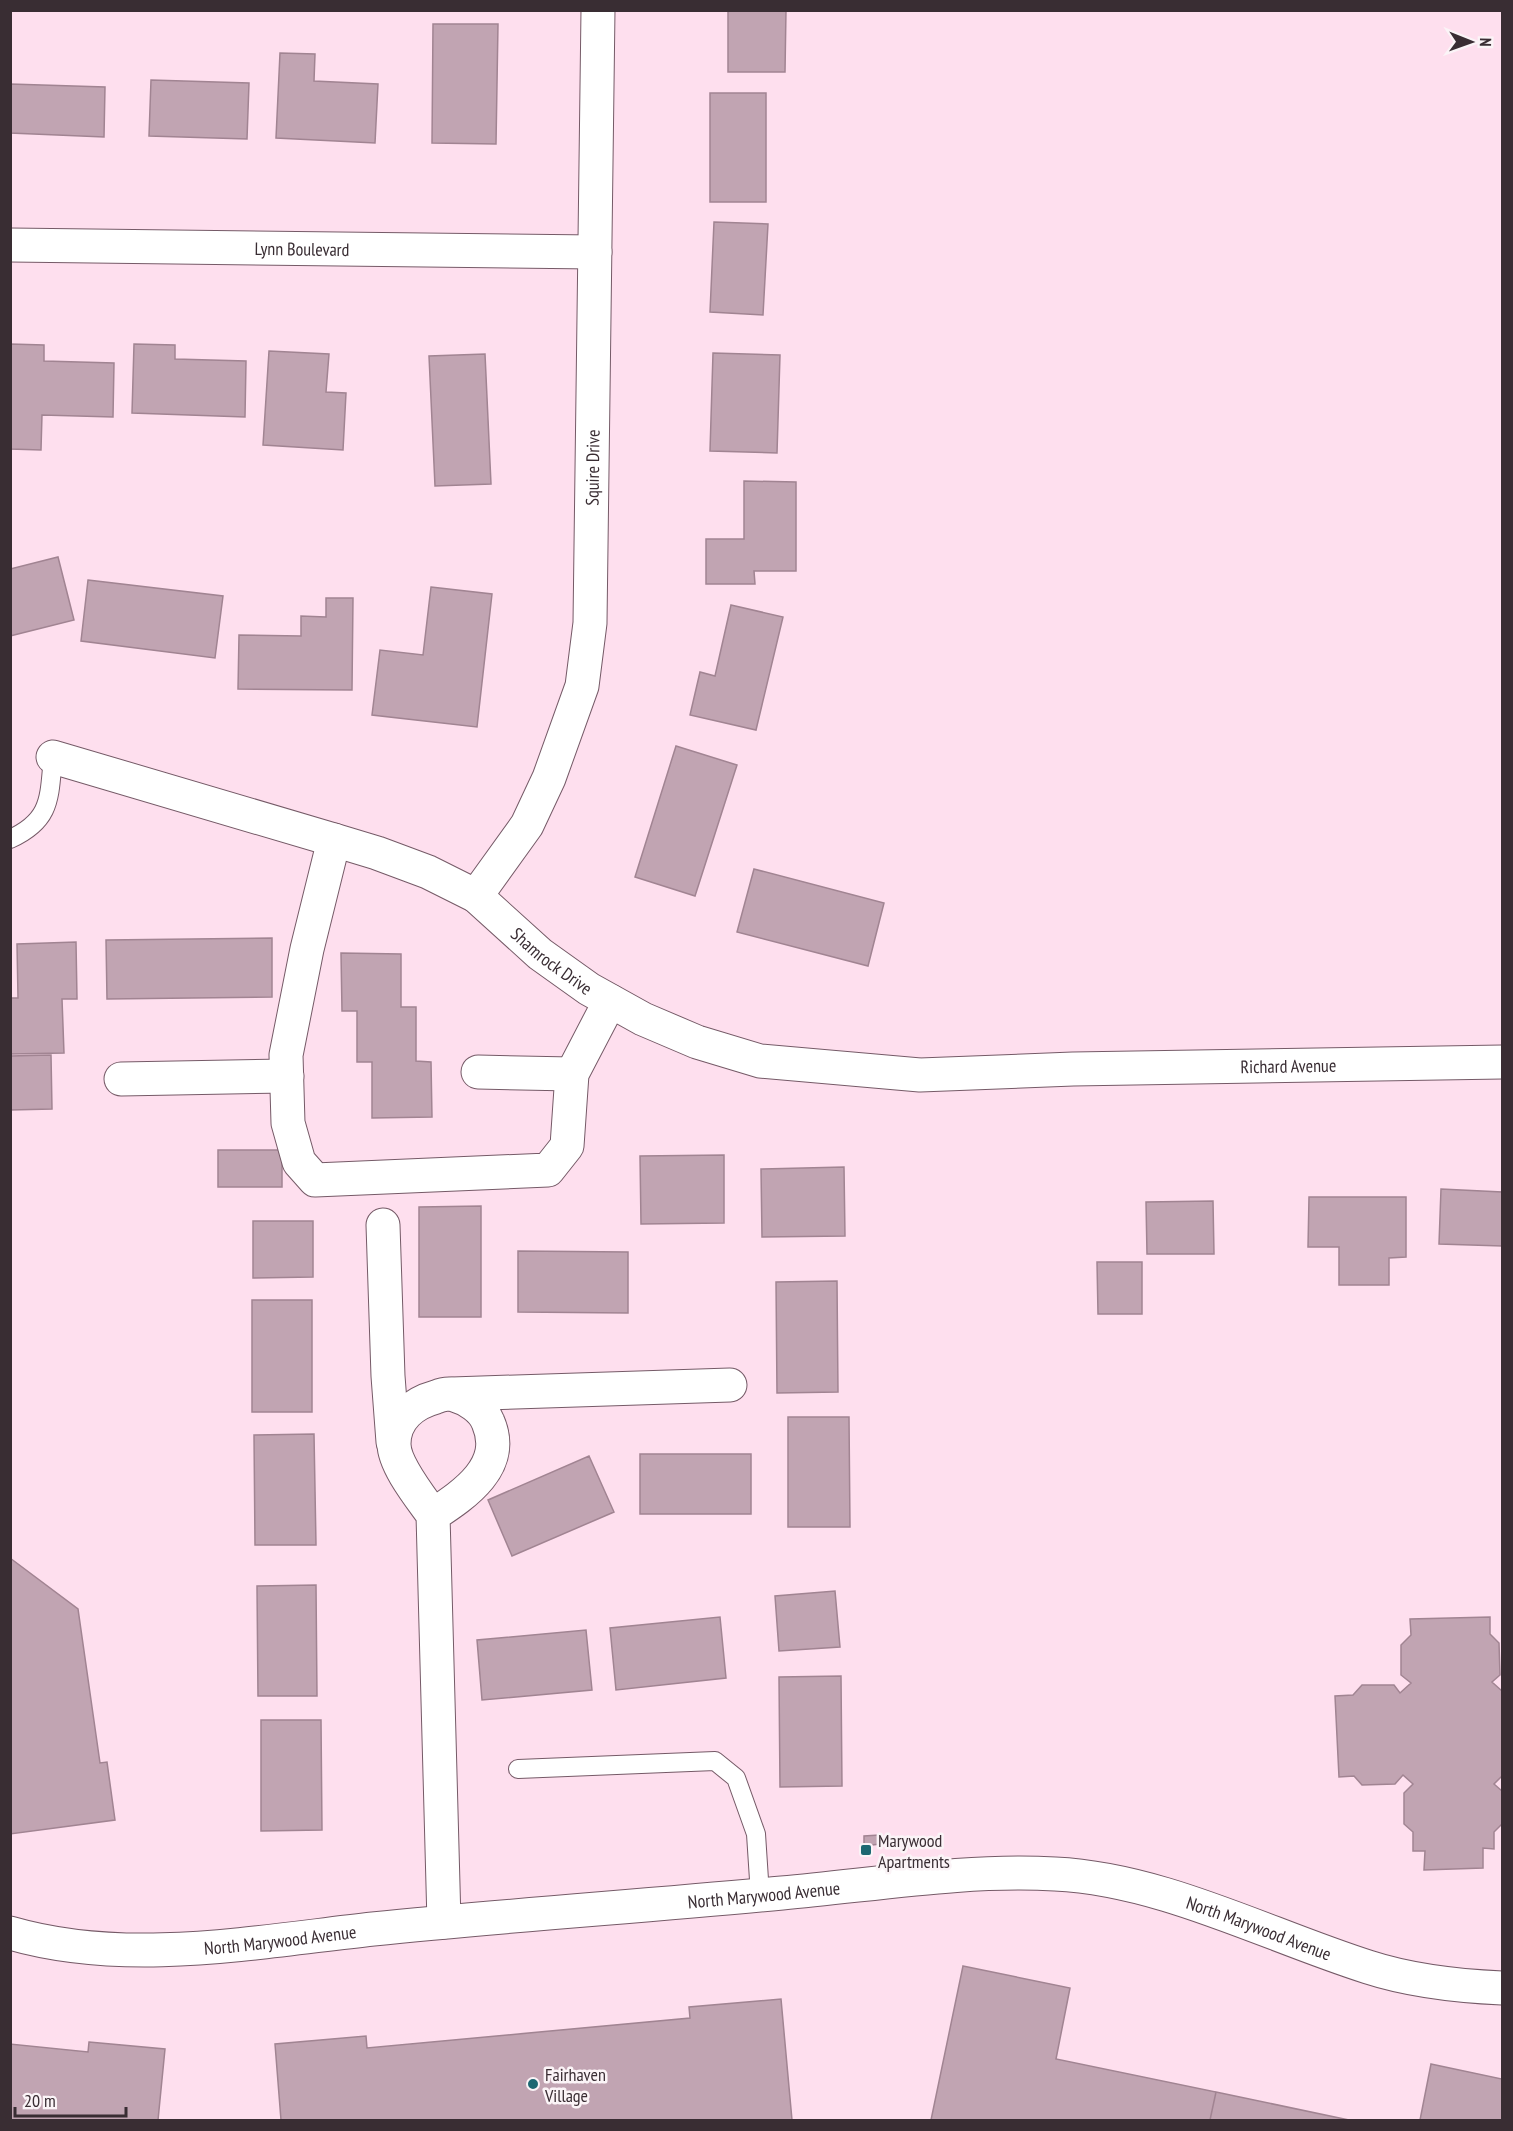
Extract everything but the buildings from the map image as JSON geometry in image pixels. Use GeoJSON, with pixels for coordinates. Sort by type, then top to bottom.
{"type":"FeatureCollection","features":[{"type":"Feature","properties":{"kind":"street","name":"Squire Drive"},"geometry":{"type":"LineString","coordinates":[[476,896],[526,825],[553,767],[582,686],[590,623],[598,10]]}},
{"type":"Feature","properties":{"kind":"street","name":"Lynn Boulevard"},"geometry":{"type":"LineString","coordinates":[[10,245],[595,252]]}},
{"type":"Feature","properties":{"kind":"street","name":"Shamrock Drive"},"geometry":{"type":"LineString","coordinates":[[53,757],[334,840],[428,872],[476,896],[540,954],[589,989],[643,1019],[697,1042],[760,1061],[920,1075],[1073,1069]]}},
{"type":"Feature","properties":{"kind":"street"},"geometry":{"type":"LineString","coordinates":[[334,840],[307,949],[286,1055],[288,1123],[299,1162],[315,1180],[548,1170],[567,1146],[572,1074],[610,1001]]}},
{"type":"Feature","properties":{"kind":"street","name":"Richard Avenue"},"geometry":{"type":"LineString","coordinates":[[1073,1069],[1503,1062]]}},
{"type":"Feature","properties":{"kind":"street"},"geometry":{"type":"LineString","coordinates":[[478,1072],[572,1074]]}},
{"type":"Feature","properties":{"kind":"street"},"geometry":{"type":"LineString","coordinates":[[121,1079],[286,1076]]}},
{"type":"Feature","properties":{"kind":"street"},"geometry":{"type":"LineString","coordinates":[[383,1225],[388,1376],[394,1445],[399,1462],[433,1515],[444,1922]]}},
{"type":"Feature","properties":{"kind":"street"},"geometry":{"type":"LineString","coordinates":[[394,1445],[397,1425],[406,1412],[420,1402],[452,1394],[730,1385]]}},
{"type":"Feature","properties":{"kind":"street"},"geometry":{"type":"LineString","coordinates":[[433,1515],[477,1481],[486,1468],[493,1449],[494,1435],[485,1413],[452,1394]]}},
{"type":"Feature","properties":{"kind":"street","name":"North Marywood Avenue"},"geometry":{"type":"LineString","coordinates":[[10,1933],[69,1944],[120,1949],[171,1949],[938,1877],[1058,1874],[1117,1882],[1181,1899],[1370,1968],[1438,1983],[1503,1988]]}},
{"type":"Feature","properties":{"kind":"lane"},"geometry":{"type":"LineString","coordinates":[[10,839],[22,834],[46,809],[49,803],[53,757]]}},
{"type":"Feature","properties":{"kind":"lane"},"geometry":{"type":"LineString","coordinates":[[518,1769],[715,1761],[736,1778],[756,1834],[760,1895]]}},
{"type":"Feature","properties":{"kind":"place","name":"Marywood Apartments"},"geometry":{"type":"Point","coordinates":[866,1850]}},
{"type":"Feature","properties":{"kind":"place","name":"Fairhaven Village"},"geometry":{"type":"Point","coordinates":[533,2084]}}]}
